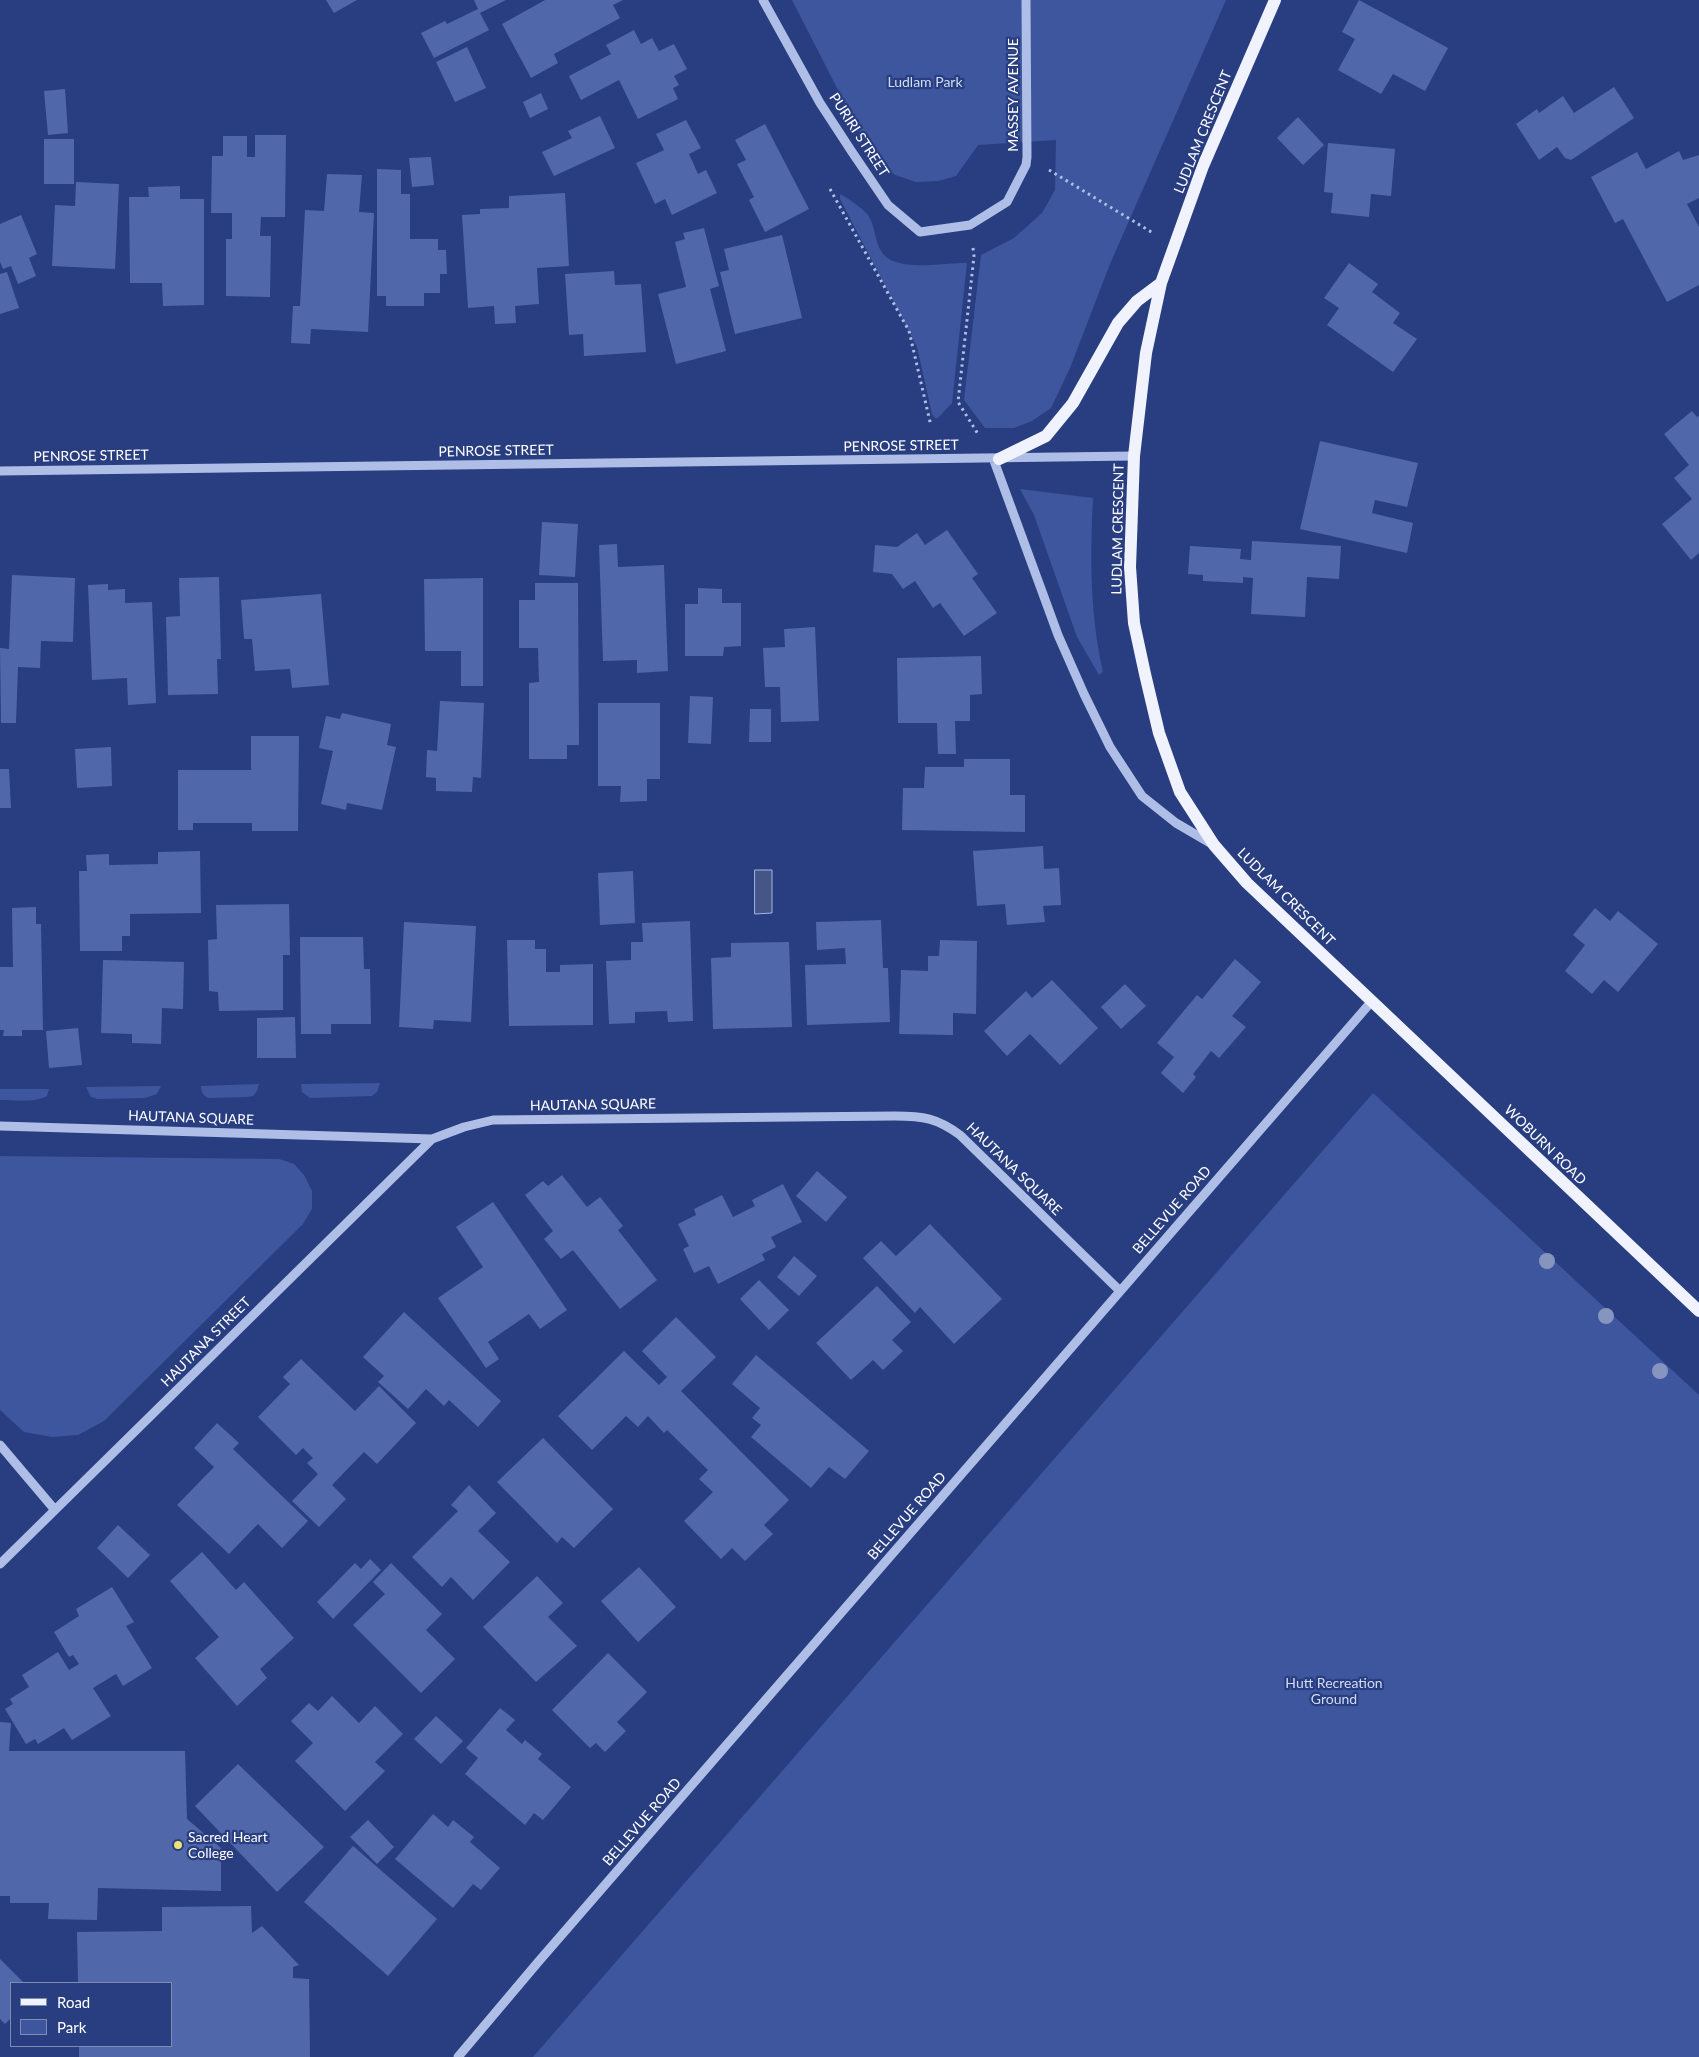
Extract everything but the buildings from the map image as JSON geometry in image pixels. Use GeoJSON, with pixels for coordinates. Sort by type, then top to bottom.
{"type":"FeatureCollection","features":[{"type":"Feature","properties":{"kind":"main road","name":"LUDLAM CRESCENT"},"geometry":{"type":"LineString","coordinates":[[1275,0],[1204,166],[1174,246],[1162,284],[1146,353],[1134,456],[1130,567],[1134,624],[1159,733],[1180,792],[1214,845],[1247,883],[1372,1001]]}},
{"type":"Feature","properties":{"kind":"main road"},"geometry":{"type":"LineString","coordinates":[[996,458],[1046,436],[1073,403],[1118,323],[1138,301],[1162,284]]}},
{"type":"Feature","properties":{"kind":"main road","name":"WOBURN ROAD"},"geometry":{"type":"LineString","coordinates":[[1372,1001],[1699,1311]]}},
{"type":"Feature","properties":{"kind":"street","name":"PURIRI STREET"},"geometry":{"type":"LineString","coordinates":[[763,0],[820,103],[888,205],[920,232],[970,225]]}},
{"type":"Feature","properties":{"kind":"street","name":"MASSEY AVENUE"},"geometry":{"type":"LineString","coordinates":[[970,225],[1007,202],[1026,165],[1026,0]]}},
{"type":"Feature","properties":{"kind":"street","name":"PENROSE STREET"},"geometry":{"type":"LineString","coordinates":[[0,471],[1134,456]]}},
{"type":"Feature","properties":{"kind":"street"},"geometry":{"type":"LineString","coordinates":[[996,458],[1058,635],[1110,747],[1142,796],[1176,824],[1214,845]]}},
{"type":"Feature","properties":{"kind":"street","name":"BELLEVUE ROAD"},"geometry":{"type":"LineString","coordinates":[[458,2057],[1372,1001]]}},
{"type":"Feature","properties":{"kind":"street","name":"HAUTANA SQUARE"},"geometry":{"type":"LineString","coordinates":[[0,1126],[432,1138],[493,1120],[929,1117],[945,1124],[960,1135],[1120,1291]]}},
{"type":"Feature","properties":{"kind":"street","name":"HAUTANA STREET"},"geometry":{"type":"LineString","coordinates":[[0,1564],[432,1138]]}},
{"type":"Feature","properties":{"kind":"street"},"geometry":{"type":"LineString","coordinates":[[0,1445],[54,1510]]}},
{"type":"Feature","properties":{"kind":"path"},"geometry":{"type":"LineString","coordinates":[[1027,157],[1174,246]]}},
{"type":"Feature","properties":{"kind":"path"},"geometry":{"type":"LineString","coordinates":[[830,190],[908,331],[931,426]]}},
{"type":"Feature","properties":{"kind":"path"},"geometry":{"type":"LineString","coordinates":[[970,225],[974,256],[958,402],[996,458]]}},
{"type":"Feature","properties":{"kind":"green space","name":"Ludlam Park"},"geometry":{"type":"Polygon","coordinates":[[[792,0],[1226,0],[1110,264],[1070,368],[1051,408],[1032,421],[1014,428],[985,428],[964,400],[981,255],[1014,238],[1042,213],[1055,190],[1056,140],[978,145],[956,176],[938,181],[916,182],[895,175],[876,161],[792,0]]]}},
{"type":"Feature","properties":{"kind":"green space"},"geometry":{"type":"Polygon","coordinates":[[[840,194],[855,203],[868,215],[882,253],[893,261],[911,265],[967,263],[952,403],[938,418],[935,418],[932,414],[917,347],[840,199],[840,194]]]}},
{"type":"Feature","properties":{"kind":"green space"},"geometry":{"type":"Polygon","coordinates":[[[1020,489],[1093,498],[1091,542],[1093,607],[1103,672],[1099,675],[1077,637],[1034,515],[1020,489]]]}},
{"type":"Feature","properties":{"kind":"green space"},"geometry":{"type":"Polygon","coordinates":[[[380,1083],[377,1092],[372,1096],[310,1098],[302,1092],[301,1084],[380,1083]]]}},
{"type":"Feature","properties":{"kind":"green space"},"geometry":{"type":"Polygon","coordinates":[[[259,1084],[253,1096],[247,1097],[208,1098],[201,1088],[201,1086],[259,1084]]]}},
{"type":"Feature","properties":{"kind":"green space"},"geometry":{"type":"Polygon","coordinates":[[[161,1086],[157,1094],[145,1098],[98,1099],[91,1097],[86,1087],[161,1086]]]}},
{"type":"Feature","properties":{"kind":"green space"},"geometry":{"type":"Polygon","coordinates":[[[0,1089],[49,1089],[47,1096],[36,1100],[24,1101],[0,1100],[0,1089]]]}},
{"type":"Feature","properties":{"kind":"green space","name":"Hutt Recreation Ground"},"geometry":{"type":"Polygon","coordinates":[[[1373,1093],[1699,1395],[1699,2057],[533,2057],[1373,1093]]]}},
{"type":"Feature","properties":{"kind":"green space"},"geometry":{"type":"Polygon","coordinates":[[[0,1156],[279,1159],[294,1164],[304,1175],[312,1191],[312,1209],[303,1224],[104,1421],[78,1435],[52,1437],[24,1432],[0,1410],[0,1156]]]}},
{"type":"Feature","properties":{"kind":"shaded area"},"geometry":{"type":"Polygon","coordinates":[[[755,870],[772,870],[772,913],[755,914],[755,870]]]}},
{"type":"Feature","properties":{"kind":"place","name":"Sacred Heart College"},"geometry":{"type":"Point","coordinates":[178,1845]}}]}
